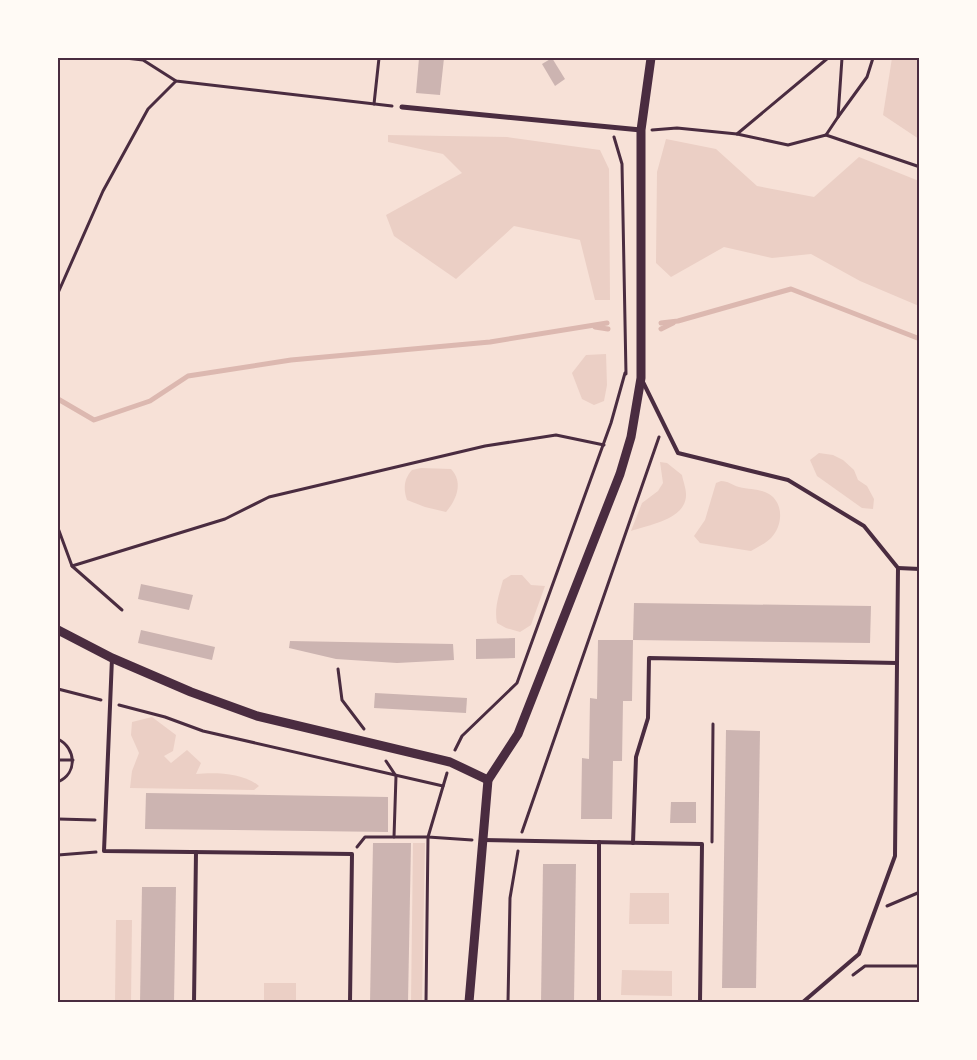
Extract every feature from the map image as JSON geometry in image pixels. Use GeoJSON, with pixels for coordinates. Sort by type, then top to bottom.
{"type":"FeatureCollection","features":[{"type":"Feature","properties":{"kind":"street"},"geometry":{"type":"LineString","coordinates":[[468,1002],[488,780],[518,734],[620,474],[632,437],[641,378],[642,130],[650,58]]}},
{"type":"Feature","properties":{"kind":"street"},"geometry":{"type":"LineString","coordinates":[[402,107],[642,130]]}},
{"type":"Feature","properties":{"kind":"street"},"geometry":{"type":"LineString","coordinates":[[58,630],[112,658],[191,692],[256,716],[450,762],[488,780]]}},
{"type":"Feature","properties":{"kind":"lane"},"geometry":{"type":"LineString","coordinates":[[641,378],[678,453],[788,480],[864,526],[898,568],[895,856],[859,954],[803,1002]]}},
{"type":"Feature","properties":{"kind":"lane"},"geometry":{"type":"LineString","coordinates":[[898,568],[920,569]]}},
{"type":"Feature","properties":{"kind":"lane"},"geometry":{"type":"LineString","coordinates":[[112,658],[104,851],[352,854],[350,1002]]}},
{"type":"Feature","properties":{"kind":"lane"},"geometry":{"type":"LineString","coordinates":[[633,843],[636,757],[648,718],[649,658],[897,663]]}},
{"type":"Feature","properties":{"kind":"lane"},"geometry":{"type":"LineString","coordinates":[[483,840],[702,844],[700,1002]]}},
{"type":"Feature","properties":{"kind":"lane"},"geometry":{"type":"LineString","coordinates":[[599,842],[599,1002]]}},
{"type":"Feature","properties":{"kind":"lane"},"geometry":{"type":"LineString","coordinates":[[194,1002],[196,852]]}},
{"type":"Feature","properties":{"kind":"path"},"geometry":{"type":"LineString","coordinates":[[125,58],[143,60],[176,81],[402,107]]}},
{"type":"Feature","properties":{"kind":"path"},"geometry":{"type":"LineString","coordinates":[[374,104],[379,58]]}},
{"type":"Feature","properties":{"kind":"path"},"geometry":{"type":"LineString","coordinates":[[737,134],[828,58]]}},
{"type":"Feature","properties":{"kind":"path"},"geometry":{"type":"LineString","coordinates":[[838,117],[842,58]]}},
{"type":"Feature","properties":{"kind":"path"},"geometry":{"type":"LineString","coordinates":[[826,135],[867,77],[873,58]]}},
{"type":"Feature","properties":{"kind":"path"},"geometry":{"type":"LineString","coordinates":[[58,293],[103,191],[148,109],[176,81]]}},
{"type":"Feature","properties":{"kind":"path"},"geometry":{"type":"LineString","coordinates":[[462,736],[517,683],[604,445],[625,373],[622,164],[611,127]]}},
{"type":"Feature","properties":{"kind":"path"},"geometry":{"type":"LineString","coordinates":[[642,130],[677,128],[737,134],[788,145],[826,135],[920,167]]}},
{"type":"Feature","properties":{"kind":"path"},"geometry":{"type":"LineString","coordinates":[[625,373],[641,378]]}},
{"type":"Feature","properties":{"kind":"path"},"geometry":{"type":"LineString","coordinates":[[508,1002],[510,898],[522,827],[663,424]]}},
{"type":"Feature","properties":{"kind":"path"},"geometry":{"type":"LineString","coordinates":[[72,566],[224,519],[269,496],[476,448],[556,435],[604,445]]}},
{"type":"Feature","properties":{"kind":"path"},"geometry":{"type":"LineString","coordinates":[[58,528],[72,566],[122,610]]}},
{"type":"Feature","properties":{"kind":"path"},"geometry":{"type":"LineString","coordinates":[[338,669],[342,700],[376,744],[396,776],[394,837]]}},
{"type":"Feature","properties":{"kind":"path"},"geometry":{"type":"LineString","coordinates":[[58,689],[165,717],[204,731],[443,786],[428,837],[426,1002]]}},
{"type":"Feature","properties":{"kind":"path"},"geometry":{"type":"LineString","coordinates":[[713,724],[713,732]]}},
{"type":"Feature","properties":{"kind":"path"},"geometry":{"type":"LineString","coordinates":[[58,739],[69,747],[73,760],[71,770],[66,777],[58,782]]}},
{"type":"Feature","properties":{"kind":"path"},"geometry":{"type":"LineString","coordinates":[[58,760],[73,760]]}},
{"type":"Feature","properties":{"kind":"path"},"geometry":{"type":"LineString","coordinates":[[58,819],[106,820]]}},
{"type":"Feature","properties":{"kind":"path"},"geometry":{"type":"LineString","coordinates":[[352,854],[364,837],[428,837],[483,840]]}},
{"type":"Feature","properties":{"kind":"path"},"geometry":{"type":"LineString","coordinates":[[58,855],[104,851]]}},
{"type":"Feature","properties":{"kind":"path"},"geometry":{"type":"LineString","coordinates":[[875,912],[920,892]]}},
{"type":"Feature","properties":{"kind":"path"},"geometry":{"type":"LineString","coordinates":[[851,976],[865,966],[920,966]]}},
{"type":"Feature","properties":{"kind":"shaded area"},"geometry":{"type":"Polygon","coordinates":[[[892,58],[919,58],[919,139],[883,115],[892,58]]]}},
{"type":"Feature","properties":{"kind":"shaded area"},"geometry":{"type":"Polygon","coordinates":[[[388,135],[507,137],[600,150],[609,169],[610,300],[595,300],[580,240],[514,226],[456,279],[394,236],[386,215],[462,173],[443,154],[388,142],[388,135]]]}},
{"type":"Feature","properties":{"kind":"shaded area"},"geometry":{"type":"Polygon","coordinates":[[[666,139],[716,149],[757,186],[814,197],[859,157],[919,181],[919,306],[860,281],[811,254],[772,258],[724,247],[671,277],[656,263],[657,172],[666,139]]]}},
{"type":"Feature","properties":{"kind":"shaded area"},"geometry":{"type":"Polygon","coordinates":[[[606,354],[607,385],[604,401],[594,405],[582,399],[572,373],[586,355],[606,354]]]}},
{"type":"Feature","properties":{"kind":"shaded area"},"geometry":{"type":"Polygon","coordinates":[[[819,453],[833,455],[843,460],[854,470],[858,480],[867,486],[874,499],[873,509],[862,508],[817,476],[810,460],[819,453]]]}},
{"type":"Feature","properties":{"kind":"shaded area"},"geometry":{"type":"Polygon","coordinates":[[[660,462],[667,463],[682,475],[686,492],[685,503],[674,515],[666,520],[631,531],[642,503],[658,491],[663,483],[660,462]]]}},
{"type":"Feature","properties":{"kind":"shaded area"},"geometry":{"type":"Polygon","coordinates":[[[421,468],[451,469],[455,474],[458,486],[457,491],[453,502],[446,512],[407,500],[405,488],[407,477],[412,470],[421,468]]]}},
{"type":"Feature","properties":{"kind":"shaded area"},"geometry":{"type":"Polygon","coordinates":[[[721,481],[765,492],[774,498],[779,509],[780,521],[775,533],[767,542],[751,551],[700,543],[694,536],[705,520],[716,483],[721,481]]]}},
{"type":"Feature","properties":{"kind":"shaded area"},"geometry":{"type":"Polygon","coordinates":[[[511,575],[522,575],[531,585],[545,586],[531,625],[520,632],[497,623],[496,617],[503,580],[511,575]]]}},
{"type":"Feature","properties":{"kind":"shaded area"},"geometry":{"type":"Polygon","coordinates":[[[152,717],[176,735],[173,751],[164,756],[171,763],[187,750],[201,763],[196,774],[221,773],[238,776],[246,778],[259,786],[254,790],[130,788],[132,771],[139,753],[131,735],[132,722],[152,717]]]}},
{"type":"Feature","properties":{"kind":"shaded area"},"geometry":{"type":"Polygon","coordinates":[[[413,843],[425,843],[422,1002],[411,1002],[413,843]]]}},
{"type":"Feature","properties":{"kind":"shaded area"},"geometry":{"type":"Polygon","coordinates":[[[630,893],[669,893],[669,924],[629,924],[630,893]]]}},
{"type":"Feature","properties":{"kind":"shaded area"},"geometry":{"type":"Polygon","coordinates":[[[116,920],[132,920],[131,1002],[115,1002],[116,920]]]}},
{"type":"Feature","properties":{"kind":"shaded area"},"geometry":{"type":"Polygon","coordinates":[[[622,970],[672,971],[672,996],[621,995],[622,970]]]}},
{"type":"Feature","properties":{"kind":"shaded area"},"geometry":{"type":"Polygon","coordinates":[[[264,983],[296,983],[296,1002],[264,1002],[264,983]]]}},
{"type":"Feature","properties":{"kind":"building"},"geometry":{"type":"Polygon","coordinates":[[[419,58],[444,58],[440,95],[416,93],[419,58]]]}},
{"type":"Feature","properties":{"kind":"building"},"geometry":{"type":"Polygon","coordinates":[[[552,58],[565,79],[555,86],[542,64],[552,58]]]}},
{"type":"Feature","properties":{"kind":"building"},"geometry":{"type":"Polygon","coordinates":[[[141,584],[193,595],[189,610],[138,599],[141,584]]]}},
{"type":"Feature","properties":{"kind":"building"},"geometry":{"type":"Polygon","coordinates":[[[634,603],[871,606],[870,643],[633,640],[634,603]]]}},
{"type":"Feature","properties":{"kind":"building"},"geometry":{"type":"Polygon","coordinates":[[[141,630],[215,647],[212,660],[138,643],[141,630]]]}},
{"type":"Feature","properties":{"kind":"building"},"geometry":{"type":"Polygon","coordinates":[[[515,638],[515,658],[476,659],[476,639],[515,638]]]}},
{"type":"Feature","properties":{"kind":"building"},"geometry":{"type":"Polygon","coordinates":[[[598,640],[633,640],[632,701],[623,701],[622,761],[613,761],[612,819],[581,819],[582,758],[589,759],[590,698],[597,699],[598,640]]]}},
{"type":"Feature","properties":{"kind":"building"},"geometry":{"type":"Polygon","coordinates":[[[290,641],[453,644],[454,660],[397,663],[336,659],[289,648],[290,641]]]}},
{"type":"Feature","properties":{"kind":"building"},"geometry":{"type":"Polygon","coordinates":[[[375,693],[467,698],[466,713],[374,708],[375,693]]]}},
{"type":"Feature","properties":{"kind":"building"},"geometry":{"type":"Polygon","coordinates":[[[726,730],[760,731],[756,988],[722,988],[726,730]]]}},
{"type":"Feature","properties":{"kind":"building"},"geometry":{"type":"Polygon","coordinates":[[[146,793],[388,797],[388,832],[145,829],[146,793]]]}},
{"type":"Feature","properties":{"kind":"building"},"geometry":{"type":"Polygon","coordinates":[[[671,802],[696,802],[696,823],[670,823],[671,802]]]}},
{"type":"Feature","properties":{"kind":"building"},"geometry":{"type":"Polygon","coordinates":[[[373,843],[411,843],[408,1002],[370,1002],[373,843]]]}},
{"type":"Feature","properties":{"kind":"building"},"geometry":{"type":"Polygon","coordinates":[[[543,864],[576,864],[574,1002],[541,1002],[543,864]]]}},
{"type":"Feature","properties":{"kind":"building"},"geometry":{"type":"Polygon","coordinates":[[[142,887],[176,887],[174,1002],[140,1002],[142,887]]]}},
{"type":"Feature","properties":{"kind":"waterway"},"geometry":{"type":"LineString","coordinates":[[661,323],[678,321],[791,289],[920,339]]}},
{"type":"Feature","properties":{"kind":"waterway"},"geometry":{"type":"LineString","coordinates":[[58,399],[94,420],[150,401],[188,376],[291,360],[490,342],[607,323]]}},
{"type":"Feature","properties":{"kind":"waterway"},"geometry":{"type":"LineString","coordinates":[[661,329],[673,323]]}},
{"type":"Feature","properties":{"kind":"waterway"},"geometry":{"type":"LineString","coordinates":[[595,327],[608,329]]}}]}
